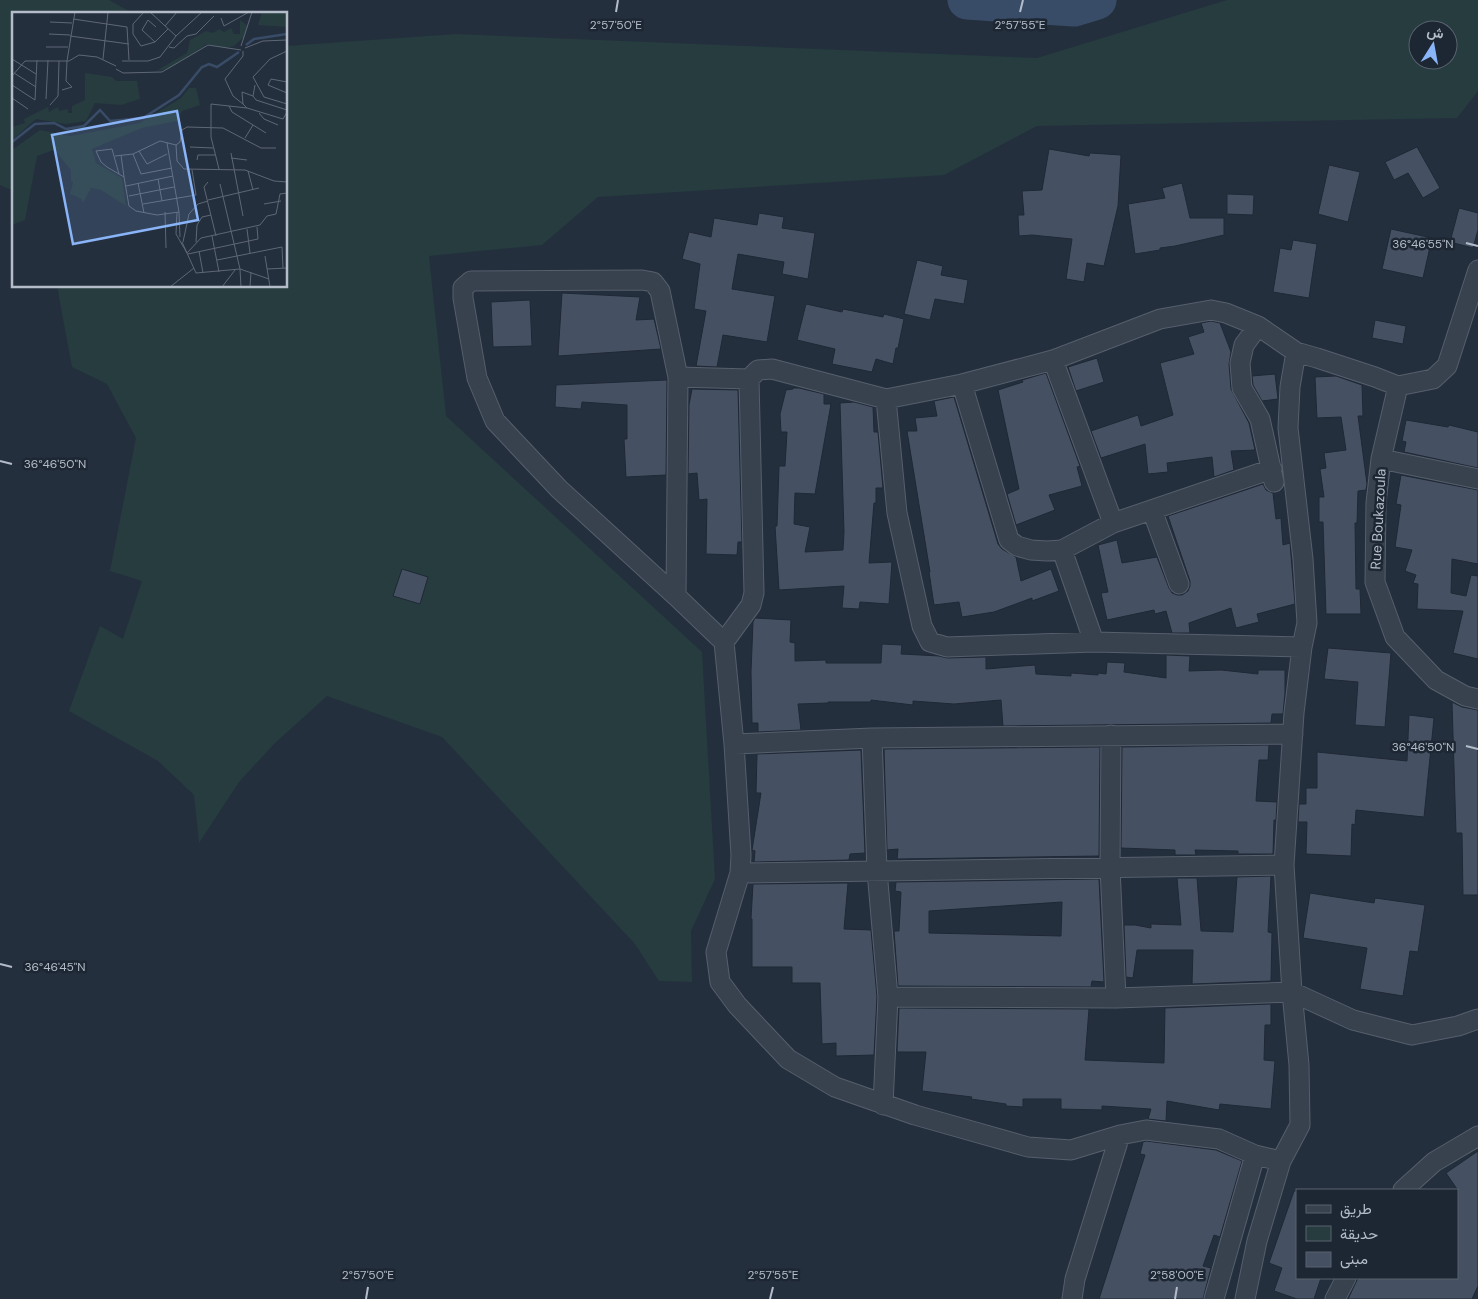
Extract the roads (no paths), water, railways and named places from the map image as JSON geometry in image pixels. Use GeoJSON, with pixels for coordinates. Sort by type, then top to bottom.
{"type":"FeatureCollection","features":[{"type":"Feature","properties":{"kind":"street"},"geometry":{"type":"LineString","coordinates":[[724,642],[751,605],[754,593],[749,379],[758,370],[772,369],[886,399],[962,384],[1053,360],[1160,319],[1211,310],[1226,312],[1258,326],[1296,352],[1398,386],[1433,379],[1447,366],[1478,270]]}},
{"type":"Feature","properties":{"kind":"street"},"geometry":{"type":"LineString","coordinates":[[676,596],[678,377],[660,291],[653,282],[642,280],[471,281],[463,288],[463,298],[477,378],[495,421],[559,490],[724,642],[734,744],[741,855],[740,873],[716,952],[720,982],[737,1005],[788,1059],[835,1087],[915,1116],[1028,1147],[1071,1150],[1120,1135],[1146,1130],[1219,1139],[1255,1155],[1281,1161]]}},
{"type":"Feature","properties":{"kind":"street"},"geometry":{"type":"LineString","coordinates":[[962,384],[1009,540],[1017,546],[1031,550],[1062,550],[1113,523],[1273,476],[1260,419],[1242,388],[1240,362],[1244,345],[1258,326]]}},
{"type":"Feature","properties":{"kind":"street"},"geometry":{"type":"LineString","coordinates":[[1245,1299],[1257,1242],[1281,1161],[1300,1125],[1299,1065],[1284,866],[1293,734],[1306,623],[1303,559],[1288,428],[1290,387],[1296,352]]}},
{"type":"Feature","properties":{"kind":"street"},"geometry":{"type":"LineString","coordinates":[[1053,360],[1113,523]]}},
{"type":"Feature","properties":{"kind":"street"},"geometry":{"type":"LineString","coordinates":[[678,377],[749,379]]}},
{"type":"Feature","properties":{"kind":"street","name":"Rue Boukazoula"},"geometry":{"type":"LineString","coordinates":[[1398,386],[1381,459],[1376,503],[1375,582],[1395,638],[1436,680],[1465,696],[1478,699]]}},
{"type":"Feature","properties":{"kind":"street"},"geometry":{"type":"LineString","coordinates":[[886,399],[897,513],[922,626],[930,642],[947,647],[1094,642],[1302,647]]}},
{"type":"Feature","properties":{"kind":"street"},"geometry":{"type":"LineString","coordinates":[[1381,459],[1478,479]]}},
{"type":"Feature","properties":{"kind":"street"},"geometry":{"type":"LineString","coordinates":[[1152,510],[1179,584]]}},
{"type":"Feature","properties":{"kind":"street"},"geometry":{"type":"LineString","coordinates":[[1062,550],[1094,642]]}},
{"type":"Feature","properties":{"kind":"street"},"geometry":{"type":"LineString","coordinates":[[734,744],[872,738],[1293,734]]}},
{"type":"Feature","properties":{"kind":"street"},"geometry":{"type":"LineString","coordinates":[[1111,735],[1110,868],[1116,998]]}},
{"type":"Feature","properties":{"kind":"street"},"geometry":{"type":"LineString","coordinates":[[872,738],[877,871],[888,997],[883,1105]]}},
{"type":"Feature","properties":{"kind":"street"},"geometry":{"type":"LineString","coordinates":[[740,873],[1284,866]]}},
{"type":"Feature","properties":{"kind":"street"},"geometry":{"type":"LineString","coordinates":[[888,997],[1116,998],[1292,992],[1352,1020],[1412,1035],[1458,1026],[1478,1019]]}},
{"type":"Feature","properties":{"kind":"street"},"geometry":{"type":"LineString","coordinates":[[1072,1299],[1075,1279],[1120,1135]]}},
{"type":"Feature","properties":{"kind":"street"},"geometry":{"type":"LineString","coordinates":[[1404,1189],[1434,1162],[1478,1136]]}},
{"type":"Feature","properties":{"kind":"street"},"geometry":{"type":"LineString","coordinates":[[1214,1299],[1255,1155]]}},
{"type":"Feature","properties":{"kind":"street"},"geometry":{"type":"LineString","coordinates":[[1335,1299],[1345,1279]]}},
{"type":"Feature","properties":{"kind":"waterway"},"geometry":{"type":"LineString","coordinates":[[967,0],[1074,7],[1097,0]]}}]}
